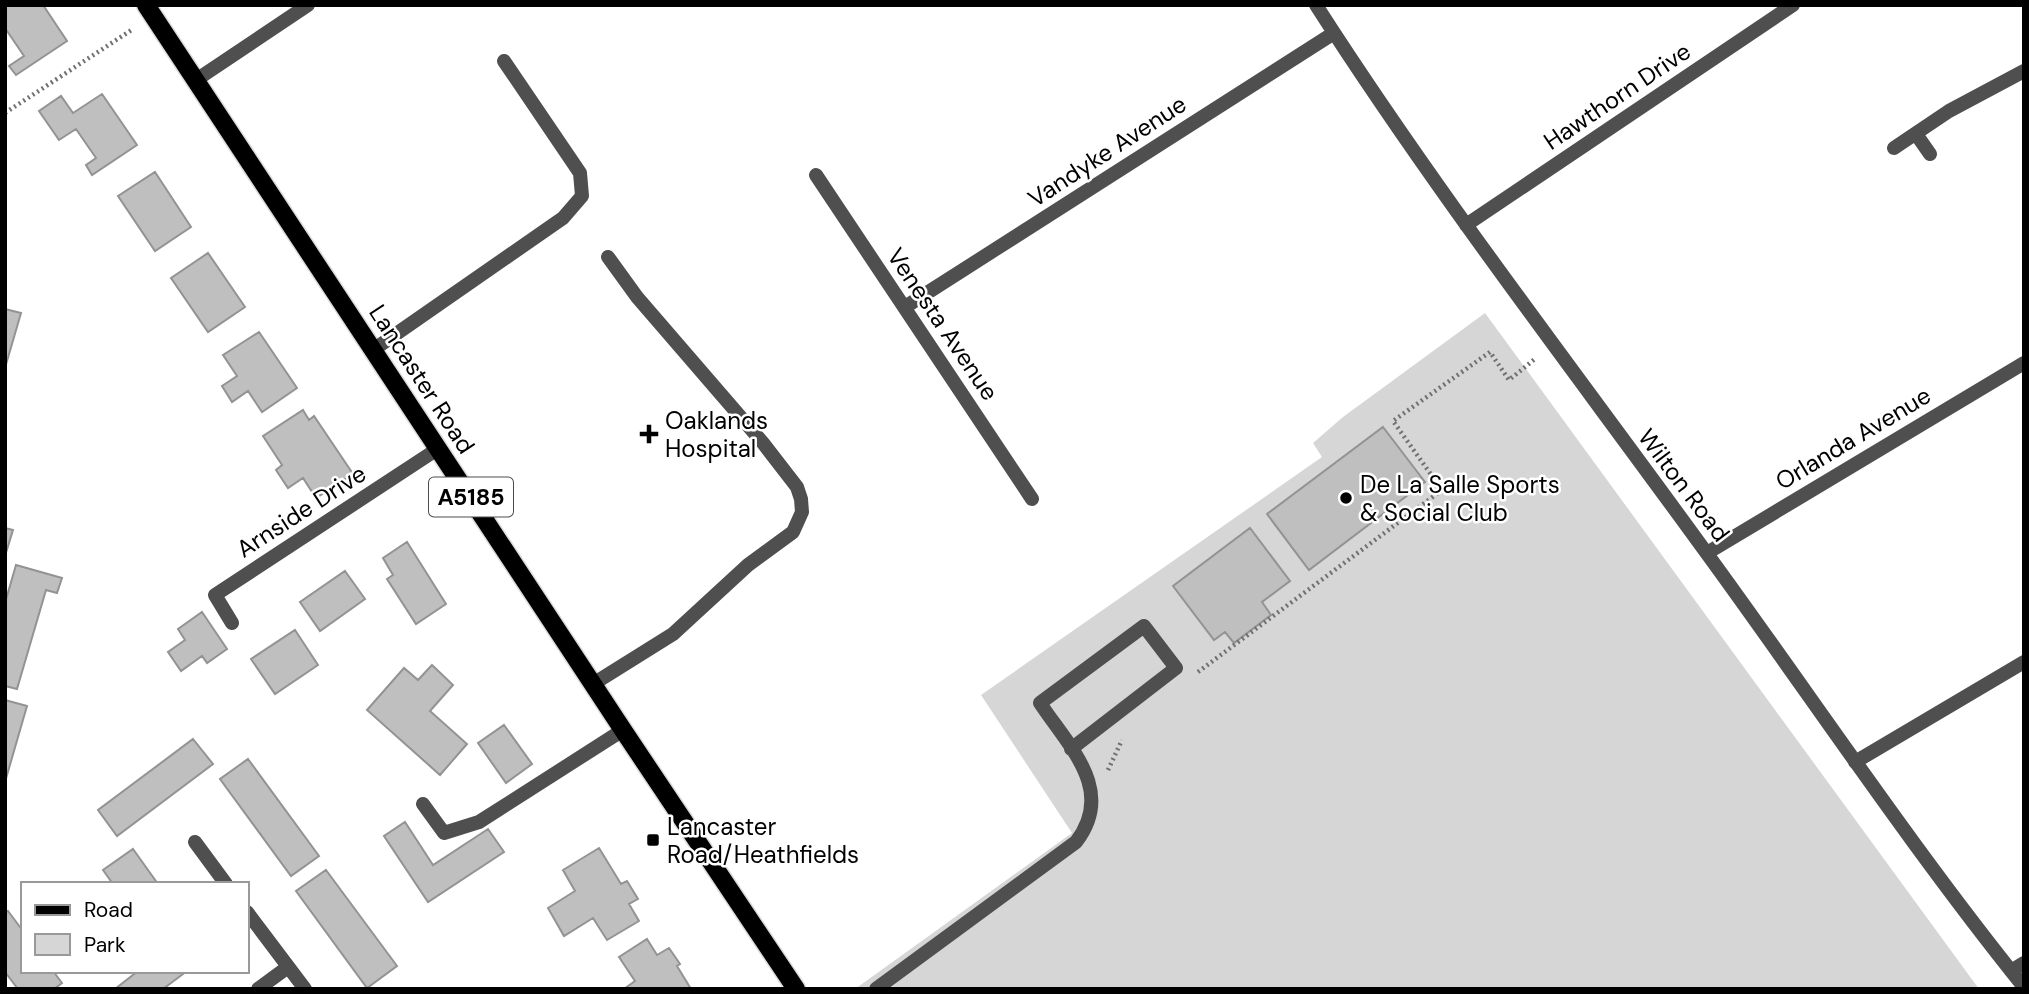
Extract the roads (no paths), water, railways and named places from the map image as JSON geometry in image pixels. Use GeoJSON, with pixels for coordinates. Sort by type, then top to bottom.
{"type":"FeatureCollection","features":[{"type":"Feature","properties":{"kind":"main road","name":"Lancaster Road"},"geometry":{"type":"LineString","coordinates":[[150,11],[796,989]]}},
{"type":"Feature","properties":{"kind":"street"},"geometry":{"type":"LineString","coordinates":[[196,79],[308,5]]}},
{"type":"Feature","properties":{"kind":"street","name":"Wilton Road"},"geometry":{"type":"LineString","coordinates":[[1317,5],[1466,225],[1553,346],[1707,553],[1856,762],[2017,967],[2024,987]]}},
{"type":"Feature","properties":{"kind":"street","name":"Hawthorn Drive"},"geometry":{"type":"LineString","coordinates":[[1466,225],[1793,5]]}},
{"type":"Feature","properties":{"kind":"street","name":"Vandyke Avenue"},"geometry":{"type":"LineString","coordinates":[[905,307],[1334,33]]}},
{"type":"Feature","properties":{"kind":"street"},"geometry":{"type":"LineString","coordinates":[[373,350],[563,218],[582,195],[580,173],[504,61]]}},
{"type":"Feature","properties":{"kind":"street"},"geometry":{"type":"LineString","coordinates":[[1894,148],[1949,111],[2024,71]]}},
{"type":"Feature","properties":{"kind":"street"},"geometry":{"type":"LineString","coordinates":[[1916,134],[1930,154]]}},
{"type":"Feature","properties":{"kind":"street","name":"Venesta Avenue"},"geometry":{"type":"LineString","coordinates":[[816,175],[1032,499]]}},
{"type":"Feature","properties":{"kind":"street"},"geometry":{"type":"LineString","coordinates":[[593,684],[673,634],[748,565],[793,532],[802,512],[797,487],[763,443],[637,297],[608,257]]}},
{"type":"Feature","properties":{"kind":"street","name":"Orlanda Avenue"},"geometry":{"type":"LineString","coordinates":[[1707,553],[2024,363]]}},
{"type":"Feature","properties":{"kind":"street","name":"Arnside Drive"},"geometry":{"type":"LineString","coordinates":[[232,622],[215,595],[439,448]]}},
{"type":"Feature","properties":{"kind":"street"},"geometry":{"type":"LineString","coordinates":[[876,989],[1076,842],[1090,818],[1093,793],[1089,780],[1040,703],[1144,626],[1176,668],[1070,749]]}},
{"type":"Feature","properties":{"kind":"street"},"geometry":{"type":"LineString","coordinates":[[1856,762],[2024,662]]}},
{"type":"Feature","properties":{"kind":"street"},"geometry":{"type":"LineString","coordinates":[[423,804],[444,833],[479,822],[623,730]]}},
{"type":"Feature","properties":{"kind":"street"},"geometry":{"type":"LineString","coordinates":[[195,842],[225,882]]}},
{"type":"Feature","properties":{"kind":"street"},"geometry":{"type":"LineString","coordinates":[[248,913],[305,989]]}},
{"type":"Feature","properties":{"kind":"street"},"geometry":{"type":"LineString","coordinates":[[258,989],[288,967]]}},
{"type":"Feature","properties":{"kind":"place","name":"Oaklands Hospital"},"geometry":{"type":"Point","coordinates":[649,434]}},
{"type":"Feature","properties":{"kind":"place","name":"De La Salle Sports & Social Club"},"geometry":{"type":"Point","coordinates":[1346,498]}},
{"type":"Feature","properties":{"kind":"place","name":"Lancaster Road/Heathfields"},"geometry":{"type":"Point","coordinates":[653,840]}}]}
